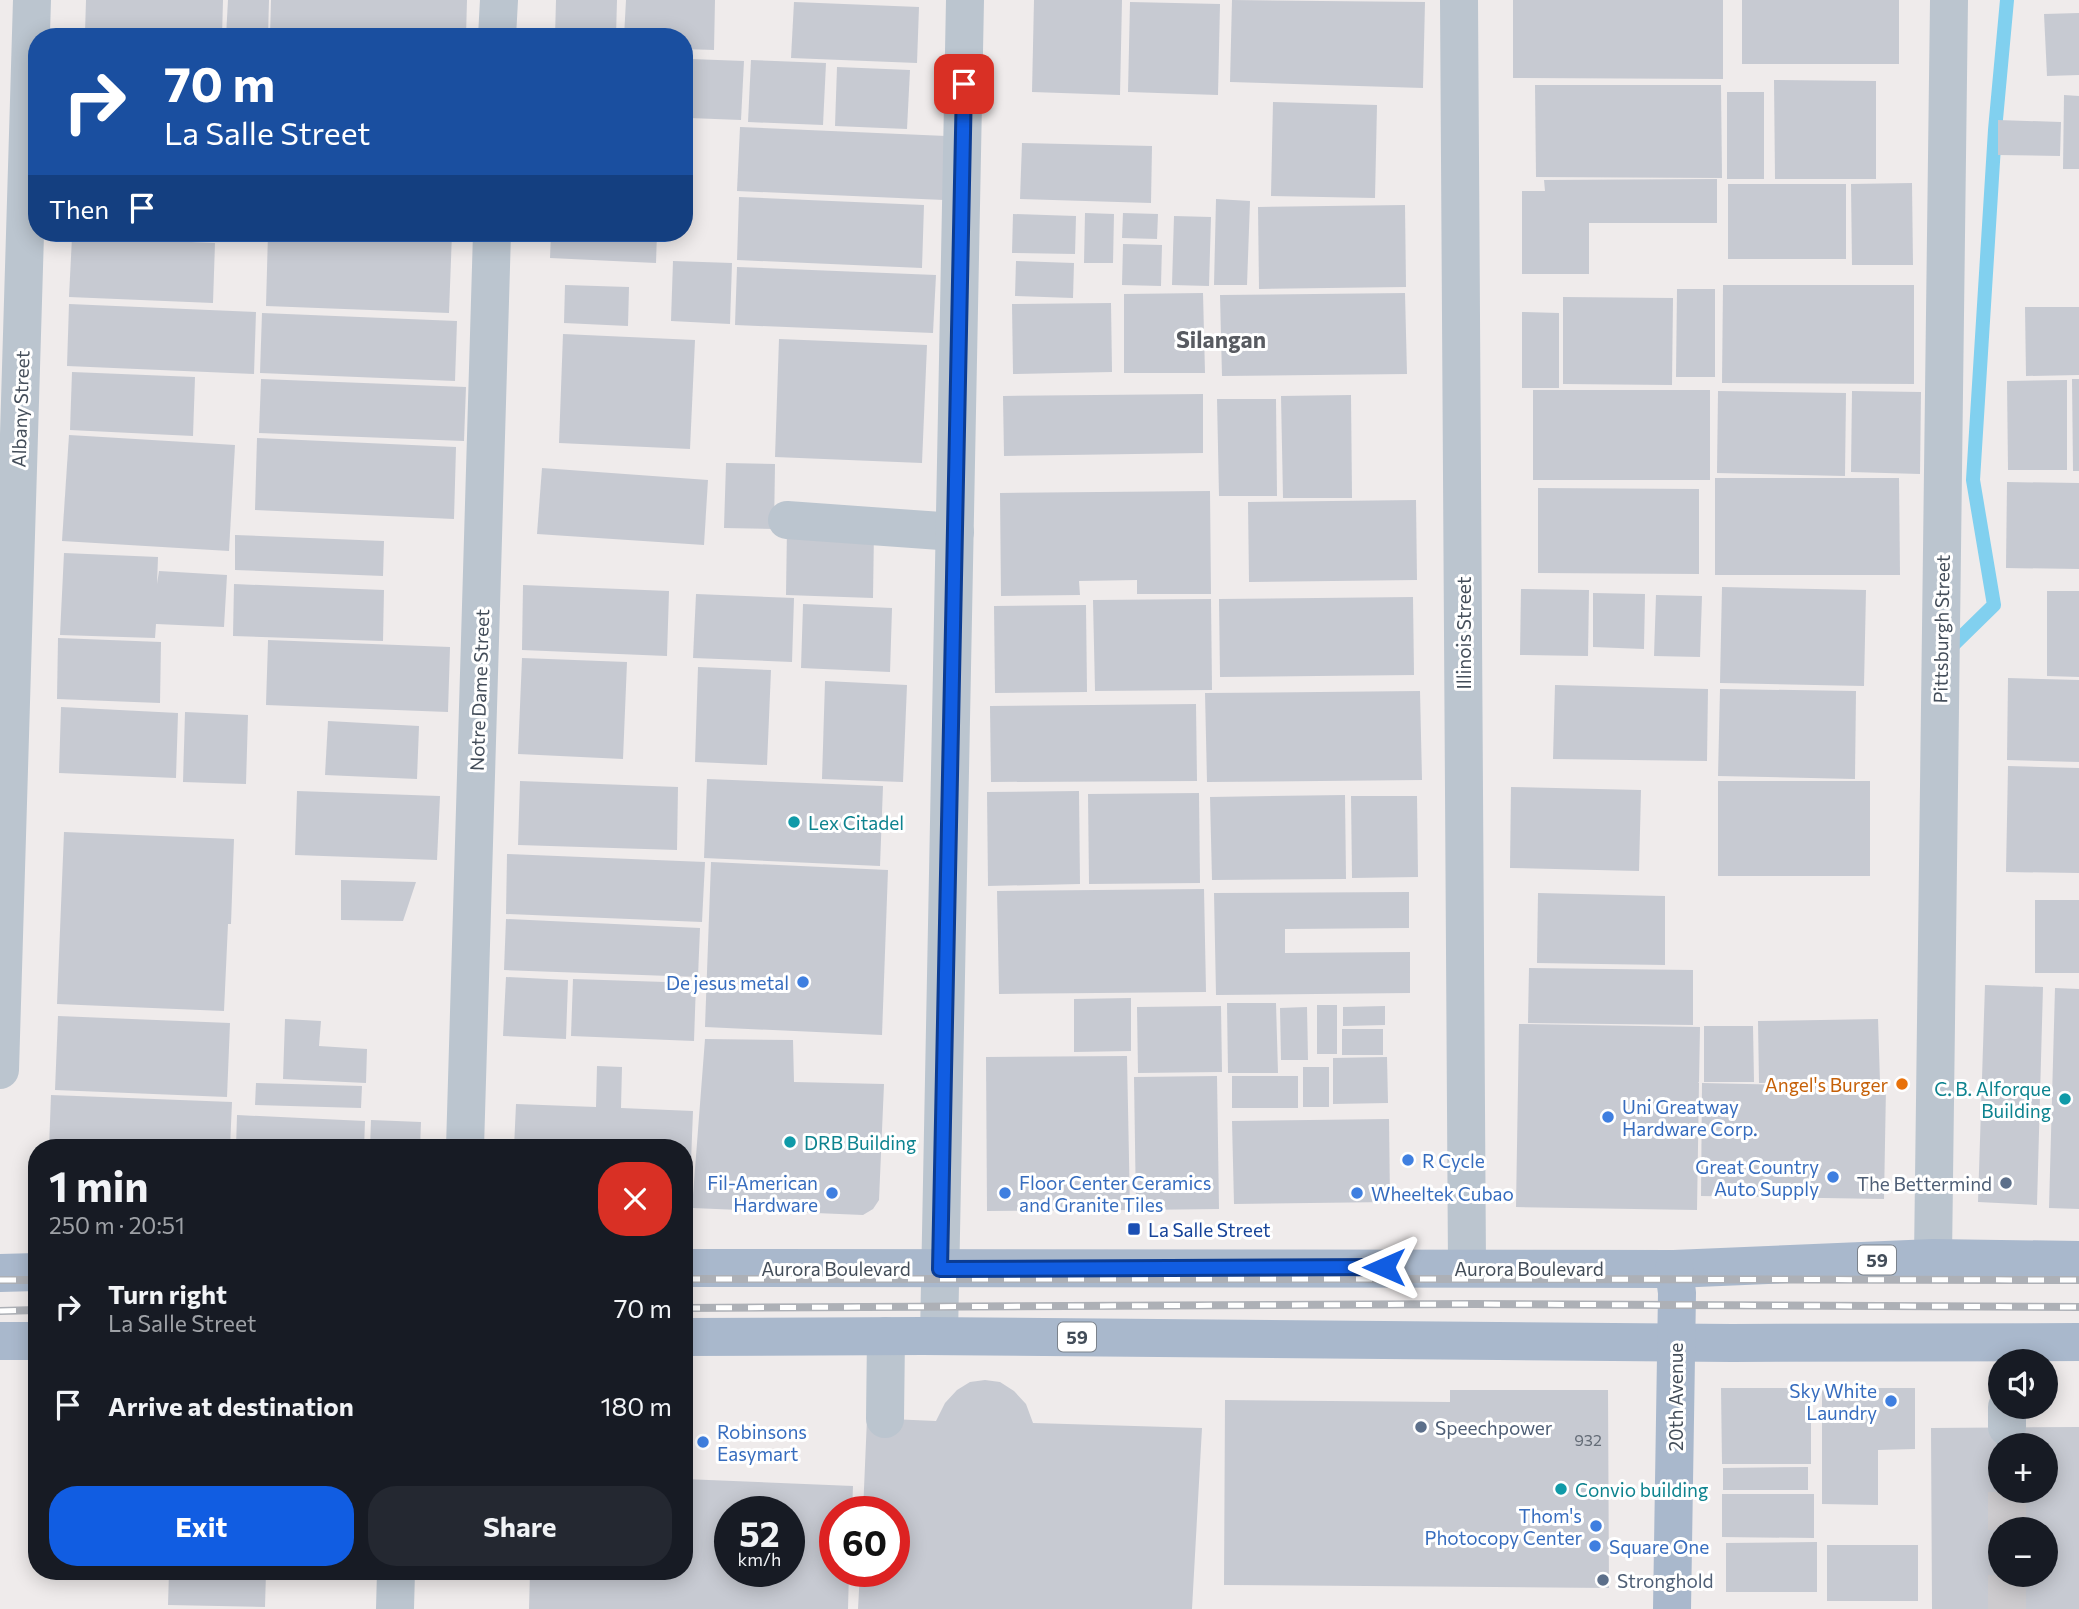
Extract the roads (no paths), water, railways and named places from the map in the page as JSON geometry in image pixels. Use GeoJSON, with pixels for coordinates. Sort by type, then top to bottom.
{"type":"FeatureCollection","features":[{"type":"Feature","properties":{"kind":"main road","name":"Aurora Boulevard"},"geometry":{"type":"LineString","coordinates":[[693,1268],[1674,1269],[1934,1258],[2079,1260]]}},
{"type":"Feature","properties":{"kind":"main road","name":"20th Avenue"},"geometry":{"type":"LineString","coordinates":[[1672,1609],[1677,1293],[1674,1269]]}},
{"type":"Feature","properties":{"kind":"main road"},"geometry":{"type":"LineString","coordinates":[[0,1273],[28,1272]]}},
{"type":"Feature","properties":{"kind":"main road","name":"59"},"geometry":{"type":"LineString","coordinates":[[693,1337],[1675,1341],[1988,1351]]}},
{"type":"Feature","properties":{"kind":"main road"},"geometry":{"type":"LineString","coordinates":[[0,1341],[28,1341]]}},
{"type":"Feature","properties":{"kind":"main road","name":"59"},"geometry":{"type":"LineString","coordinates":[[2029,1349],[2079,1342]]}},
{"type":"Feature","properties":{"kind":"street","name":"Albany Street"},"geometry":{"type":"LineString","coordinates":[[31,28],[32,0]]}},
{"type":"Feature","properties":{"kind":"street"},"geometry":{"type":"LineString","coordinates":[[498,28],[499,0]]}},
{"type":"Feature","properties":{"kind":"street"},"geometry":{"type":"LineString","coordinates":[[939,1336],[965,0]]}},
{"type":"Feature","properties":{"kind":"street","name":"Illinois Street"},"geometry":{"type":"LineString","coordinates":[[1459,0],[1467,1267]]}},
{"type":"Feature","properties":{"kind":"street","name":"Pittsburgh Street"},"geometry":{"type":"LineString","coordinates":[[1934,1258],[1949,0]]}},
{"type":"Feature","properties":{"kind":"street","name":"Albany Street"},"geometry":{"type":"LineString","coordinates":[[0,1070],[28,134]]}},
{"type":"Feature","properties":{"kind":"street","name":"Notre Dame Street"},"geometry":{"type":"LineString","coordinates":[[465,1139],[492,242]]}},
{"type":"Feature","properties":{"kind":"street"},"geometry":{"type":"LineString","coordinates":[[787,520],[954,532]]}},
{"type":"Feature","properties":{"kind":"street"},"geometry":{"type":"LineString","coordinates":[[885,1419],[886,1336]]}},
{"type":"Feature","properties":{"kind":"street"},"geometry":{"type":"LineString","coordinates":[[395,1609],[396,1580]]}},
{"type":"Feature","properties":{"kind":"waterway"},"geometry":{"type":"LineString","coordinates":[[1947,651],[1994,605],[1973,480],[1995,130],[2007,0]]}},
{"type":"Feature","properties":{"kind":"tunnel"},"geometry":{"type":"LineString","coordinates":[[2007,1503],[2007,1517]]}},
{"type":"Feature","properties":{"kind":"tunnel"},"geometry":{"type":"LineString","coordinates":[[2007,1587],[2007,1609]]}},
{"type":"Feature","properties":{"kind":"railway"},"geometry":{"type":"LineString","coordinates":[[693,1279],[2079,1280]]}},
{"type":"Feature","properties":{"kind":"railway"},"geometry":{"type":"LineString","coordinates":[[0,1280],[28,1280]]}},
{"type":"Feature","properties":{"kind":"railway"},"geometry":{"type":"LineString","coordinates":[[693,1308],[1473,1304],[2079,1307]]}},
{"type":"Feature","properties":{"kind":"railway"},"geometry":{"type":"LineString","coordinates":[[0,1311],[28,1310]]}},
{"type":"Feature","properties":{"kind":"place","name":"Lex Citadel"},"geometry":{"type":"Point","coordinates":[794,822]}},
{"type":"Feature","properties":{"kind":"place","name":"De jesus metal"},"geometry":{"type":"Point","coordinates":[803,982]}},
{"type":"Feature","properties":{"kind":"place","name":"Angel's Burger"},"geometry":{"type":"Point","coordinates":[1902,1084]}},
{"type":"Feature","properties":{"kind":"place","name":"C. B. Alforque Building"},"geometry":{"type":"Point","coordinates":[2065,1099]}},
{"type":"Feature","properties":{"kind":"place","name":"Uni Greatway Hardware Corp."},"geometry":{"type":"Point","coordinates":[1608,1117]}},
{"type":"Feature","properties":{"kind":"place","name":"DRB Building"},"geometry":{"type":"Point","coordinates":[790,1142]}},
{"type":"Feature","properties":{"kind":"place","name":"R Cycle"},"geometry":{"type":"Point","coordinates":[1408,1160]}},
{"type":"Feature","properties":{"kind":"place","name":"Great Country Auto Supply"},"geometry":{"type":"Point","coordinates":[1833,1177]}},
{"type":"Feature","properties":{"kind":"place","name":"The Bettermind"},"geometry":{"type":"Point","coordinates":[2006,1183]}},
{"type":"Feature","properties":{"kind":"place","name":"Fil-American Hardware"},"geometry":{"type":"Point","coordinates":[832,1193]}},
{"type":"Feature","properties":{"kind":"place","name":"Floor Center Ceramics and Granite Tiles"},"geometry":{"type":"Point","coordinates":[1005,1193]}},
{"type":"Feature","properties":{"kind":"place","name":"Wheeltek Cubao"},"geometry":{"type":"Point","coordinates":[1357,1193]}},
{"type":"Feature","properties":{"kind":"place","name":"La Salle Street"},"geometry":{"type":"Point","coordinates":[1134,1229]}},
{"type":"Feature","properties":{"kind":"place","name":"Sky White Laundry"},"geometry":{"type":"Point","coordinates":[1891,1401]}},
{"type":"Feature","properties":{"kind":"place","name":"Speechpower"},"geometry":{"type":"Point","coordinates":[1421,1427]}},
{"type":"Feature","properties":{"kind":"place","name":"Robinsons Easymart"},"geometry":{"type":"Point","coordinates":[703,1442]}},
{"type":"Feature","properties":{"kind":"place","name":"Convio building"},"geometry":{"type":"Point","coordinates":[1561,1489]}},
{"type":"Feature","properties":{"kind":"place","name":"Thom's Photocopy Center"},"geometry":{"type":"Point","coordinates":[1596,1526]}},
{"type":"Feature","properties":{"kind":"place","name":"Square One"},"geometry":{"type":"Point","coordinates":[1595,1546]}},
{"type":"Feature","properties":{"kind":"place","name":"Stronghold"},"geometry":{"type":"Point","coordinates":[1603,1580]}},
{"type":"Feature","properties":{"kind":"district","name":"Silangan"},"geometry":{"type":"Point","coordinates":[1221,339]}}]}
